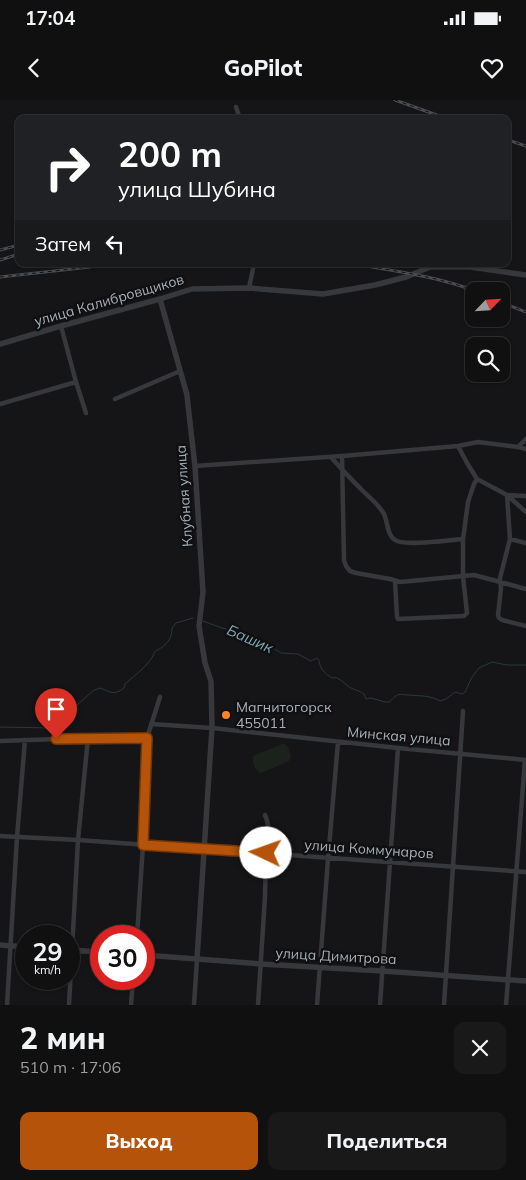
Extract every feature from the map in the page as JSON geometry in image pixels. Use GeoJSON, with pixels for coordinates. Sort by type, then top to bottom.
{"type":"FeatureCollection","features":[{"type":"Feature","properties":{"kind":"street"},"geometry":{"type":"LineString","coordinates":[[236,107],[239,115]]}},
{"type":"Feature","properties":{"kind":"street"},"geometry":{"type":"LineString","coordinates":[[249,288],[253,267]]}},
{"type":"Feature","properties":{"kind":"street","name":"улица Калибровщиков"},"geometry":{"type":"LineString","coordinates":[[0,344],[192,289],[249,288],[322,294],[374,286],[406,277],[430,267],[470,267],[526,275]]}},
{"type":"Feature","properties":{"kind":"street","name":"Клубная улица"},"geometry":{"type":"LineString","coordinates":[[160,299],[187,395],[195,466],[203,592],[199,626],[212,692],[212,728],[197,959]]}},
{"type":"Feature","properties":{"kind":"street"},"geometry":{"type":"LineString","coordinates":[[61,326],[86,413]]}},
{"type":"Feature","properties":{"kind":"street"},"geometry":{"type":"LineString","coordinates":[[115,399],[180,371]]}},
{"type":"Feature","properties":{"kind":"street"},"geometry":{"type":"LineString","coordinates":[[0,404],[76,382]]}},
{"type":"Feature","properties":{"kind":"street"},"geometry":{"type":"LineString","coordinates":[[518,447],[526,438]]}},
{"type":"Feature","properties":{"kind":"street"},"geometry":{"type":"LineString","coordinates":[[195,466],[331,457],[458,446],[478,442],[526,449]]}},
{"type":"Feature","properties":{"kind":"street"},"geometry":{"type":"LineString","coordinates":[[458,446],[477,479],[507,495],[526,512]]}},
{"type":"Feature","properties":{"kind":"street"},"geometry":{"type":"LineString","coordinates":[[342,456],[344,560],[350,571],[390,578],[400,582],[474,575],[526,589]]}},
{"type":"Feature","properties":{"kind":"street"},"geometry":{"type":"LineString","coordinates":[[331,457],[383,513],[393,539],[408,543],[463,539]]}},
{"type":"Feature","properties":{"kind":"street"},"geometry":{"type":"LineString","coordinates":[[395,581],[398,619],[464,616],[467,613],[463,576],[463,539],[468,502],[477,479]]}},
{"type":"Feature","properties":{"kind":"street"},"geometry":{"type":"LineString","coordinates":[[507,495],[526,496]]}},
{"type":"Feature","properties":{"kind":"street"},"geometry":{"type":"LineString","coordinates":[[507,495],[510,538],[500,578],[498,615],[502,620],[526,626]]}},
{"type":"Feature","properties":{"kind":"street"},"geometry":{"type":"LineString","coordinates":[[510,538],[526,543]]}},
{"type":"Feature","properties":{"kind":"street"},"geometry":{"type":"LineString","coordinates":[[138,925],[147,738],[160,697]]}},
{"type":"Feature","properties":{"kind":"street"},"geometry":{"type":"LineString","coordinates":[[444,1005],[463,711]]}},
{"type":"Feature","properties":{"kind":"street","name":"Минская улица"},"geometry":{"type":"LineString","coordinates":[[151,724],[212,728],[526,760]]}},
{"type":"Feature","properties":{"kind":"street"},"geometry":{"type":"LineString","coordinates":[[73,925],[78,840],[88,738]]}},
{"type":"Feature","properties":{"kind":"street"},"geometry":{"type":"LineString","coordinates":[[0,741],[147,738]]}},
{"type":"Feature","properties":{"kind":"street"},"geometry":{"type":"LineString","coordinates":[[7,1005],[25,740]]}},
{"type":"Feature","properties":{"kind":"street"},"geometry":{"type":"LineString","coordinates":[[317,1005],[338,742]]}},
{"type":"Feature","properties":{"kind":"street"},"geometry":{"type":"LineString","coordinates":[[380,1005],[398,748]]}},
{"type":"Feature","properties":{"kind":"street"},"geometry":{"type":"LineString","coordinates":[[506,1005],[526,760]]}},
{"type":"Feature","properties":{"kind":"street"},"geometry":{"type":"LineString","coordinates":[[258,1005],[266,880],[268,822],[265,815]]}},
{"type":"Feature","properties":{"kind":"street","name":"улица Коммунаров"},"geometry":{"type":"LineString","coordinates":[[0,836],[526,872]]}},
{"type":"Feature","properties":{"kind":"street"},"geometry":{"type":"LineString","coordinates":[[0,945],[15,946]]}},
{"type":"Feature","properties":{"kind":"street","name":"улица Димитрова"},"geometry":{"type":"LineString","coordinates":[[155,956],[526,981]]}},
{"type":"Feature","properties":{"kind":"street"},"geometry":{"type":"LineString","coordinates":[[194,1005],[197,959]]}},
{"type":"Feature","properties":{"kind":"street"},"geometry":{"type":"LineString","coordinates":[[69,1005],[70,990]]}},
{"type":"Feature","properties":{"kind":"street"},"geometry":{"type":"LineString","coordinates":[[131,1005],[132,990]]}},
{"type":"Feature","properties":{"kind":"shaded area"},"geometry":{"type":"Polygon","coordinates":[[[282,744],[288,747],[291,756],[289,761],[261,773],[256,769],[253,756],[282,744]]]}},
{"type":"Feature","properties":{"kind":"waterway","name":"Башик"},"geometry":{"type":"LineString","coordinates":[[0,727],[52,728],[60,725],[69,712],[94,690],[101,688],[115,692],[124,688],[125,684],[168,641],[171,637],[172,628],[176,623],[193,618]]}},
{"type":"Feature","properties":{"kind":"waterway","name":"Башик"},"geometry":{"type":"LineString","coordinates":[[203,621],[222,628],[242,632],[281,653],[298,654],[311,661],[317,658],[328,675],[363,693],[366,699],[371,698],[385,702],[390,702],[400,694],[428,697],[440,701],[455,692],[462,694],[465,692],[472,677],[479,668],[492,662],[507,665],[526,665]]}},
{"type":"Feature","properties":{"kind":"railway"},"geometry":{"type":"LineString","coordinates":[[395,100],[437,115]]}},
{"type":"Feature","properties":{"kind":"railway"},"geometry":{"type":"LineString","coordinates":[[511,141],[526,146]]}},
{"type":"Feature","properties":{"kind":"railway"},"geometry":{"type":"LineString","coordinates":[[0,250],[15,246]]}},
{"type":"Feature","properties":{"kind":"railway"},"geometry":{"type":"LineString","coordinates":[[0,260],[15,255]]}},
{"type":"Feature","properties":{"kind":"railway"},"geometry":{"type":"LineString","coordinates":[[0,277],[90,267]]}},
{"type":"Feature","properties":{"kind":"railway"},"geometry":{"type":"LineString","coordinates":[[371,267],[430,278],[465,288]]}},
{"type":"Feature","properties":{"kind":"railway"},"geometry":{"type":"LineString","coordinates":[[510,306],[526,312]]}},
{"type":"Feature","properties":{"kind":"place","name":"Магнитогорск 455011"},"geometry":{"type":"Point","coordinates":[226,715]}},
{"type":"Feature","properties":{"kind":"route"},"geometry":{"type":"LineString","coordinates":[[56,739],[147,738],[143,845],[266,853]]}}]}
